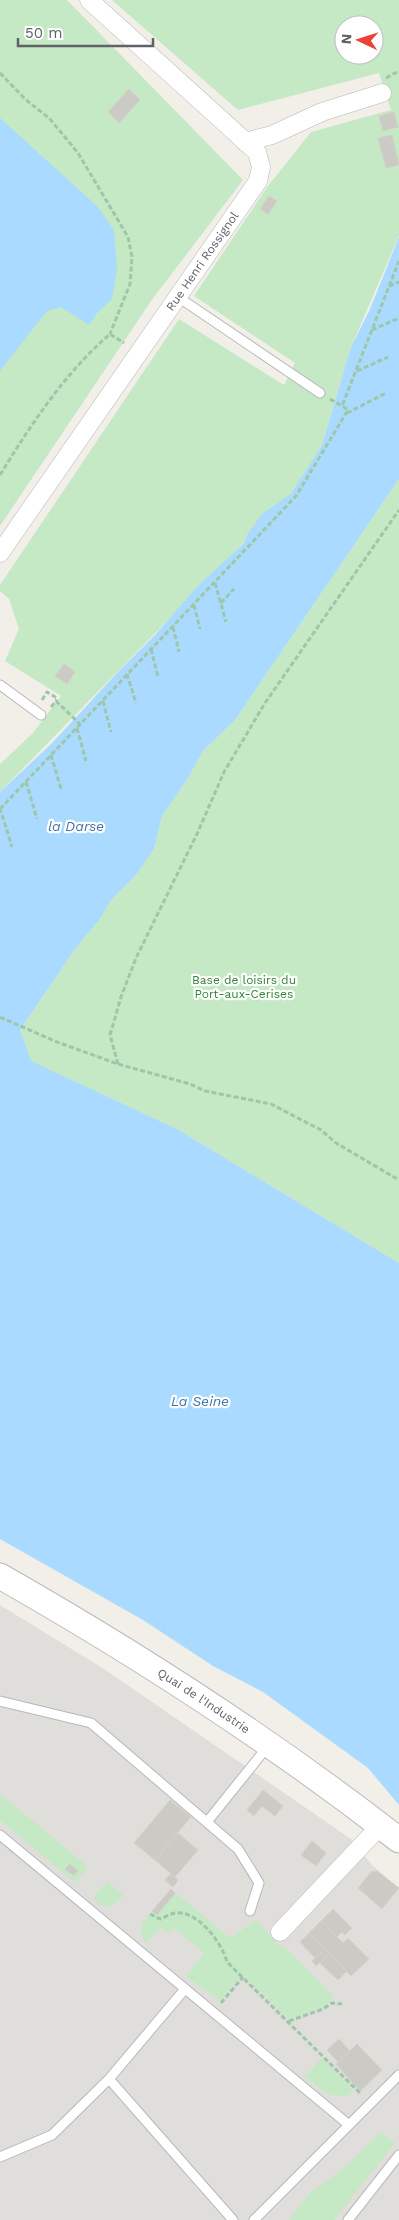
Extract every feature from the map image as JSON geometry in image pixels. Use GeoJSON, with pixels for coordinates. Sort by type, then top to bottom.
{"type":"FeatureCollection","features":[{"type":"Feature","properties":{"kind":"main road","name":"Quai de l'Industrie"},"geometry":{"type":"LineString","coordinates":[[0,1576],[177,1681],[270,1744],[390,1833]]}},
{"type":"Feature","properties":{"kind":"street","name":"Rue Henri Rossignol"},"geometry":{"type":"LineString","coordinates":[[0,553],[258,181],[261,167],[257,152],[89,0]]}},
{"type":"Feature","properties":{"kind":"street"},"geometry":{"type":"LineString","coordinates":[[245,142],[272,135],[384,86]]}},
{"type":"Feature","properties":{"kind":"street"},"geometry":{"type":"LineString","coordinates":[[280,1932],[390,1833]]}},
{"type":"Feature","properties":{"kind":"lane"},"geometry":{"type":"LineString","coordinates":[[178,297],[320,393]]}},
{"type":"Feature","properties":{"kind":"lane"},"geometry":{"type":"LineString","coordinates":[[0,686],[41,715]]}},
{"type":"Feature","properties":{"kind":"lane"},"geometry":{"type":"LineString","coordinates":[[0,1701],[91,1724],[238,1848],[258,1884],[250,1911]]}},
{"type":"Feature","properties":{"kind":"lane"},"geometry":{"type":"LineString","coordinates":[[207,1822],[270,1744]]}},
{"type":"Feature","properties":{"kind":"lane"},"geometry":{"type":"LineString","coordinates":[[0,1834],[349,2125]]}},
{"type":"Feature","properties":{"kind":"lane"},"geometry":{"type":"LineString","coordinates":[[0,2157],[52,2135],[109,2078],[186,1989]]}},
{"type":"Feature","properties":{"kind":"lane"},"geometry":{"type":"LineString","coordinates":[[254,2220],[399,2075]]}},
{"type":"Feature","properties":{"kind":"lane"},"geometry":{"type":"LineString","coordinates":[[109,2078],[233,2220]]}},
{"type":"Feature","properties":{"kind":"lane"},"geometry":{"type":"LineString","coordinates":[[348,2220],[399,2155]]}},
{"type":"Feature","properties":{"kind":"path"},"geometry":{"type":"LineString","coordinates":[[384,86],[399,71]]}},
{"type":"Feature","properties":{"kind":"path"},"geometry":{"type":"LineString","coordinates":[[0,73],[30,104],[50,119],[72,146],[128,237],[132,258],[130,284],[110,334],[84,357],[62,384],[26,432],[0,475]]}},
{"type":"Feature","properties":{"kind":"path"},"geometry":{"type":"LineString","coordinates":[[12,847],[0,809],[296,496],[348,410],[342,406],[399,261]]}},
{"type":"Feature","properties":{"kind":"path"},"geometry":{"type":"LineString","coordinates":[[389,286],[399,282]]}},
{"type":"Feature","properties":{"kind":"path"},"geometry":{"type":"LineString","coordinates":[[372,330],[399,318]]}},
{"type":"Feature","properties":{"kind":"path"},"geometry":{"type":"LineString","coordinates":[[110,334],[138,353]]}},
{"type":"Feature","properties":{"kind":"path"},"geometry":{"type":"LineString","coordinates":[[356,371],[388,357]]}},
{"type":"Feature","properties":{"kind":"path"},"geometry":{"type":"LineString","coordinates":[[346,414],[386,393]]}},
{"type":"Feature","properties":{"kind":"path"},"geometry":{"type":"LineString","coordinates":[[118,1064],[110,1035],[121,997],[136,958],[197,834],[224,772],[265,703],[399,510]]}},
{"type":"Feature","properties":{"kind":"path"},"geometry":{"type":"LineString","coordinates":[[214,582],[226,622]]}},
{"type":"Feature","properties":{"kind":"path"},"geometry":{"type":"LineString","coordinates":[[220,604],[234,589]]}},
{"type":"Feature","properties":{"kind":"path"},"geometry":{"type":"LineString","coordinates":[[194,604],[200,629]]}},
{"type":"Feature","properties":{"kind":"path"},"geometry":{"type":"LineString","coordinates":[[173,627],[179,652]]}},
{"type":"Feature","properties":{"kind":"path"},"geometry":{"type":"LineString","coordinates":[[151,649],[158,677]]}},
{"type":"Feature","properties":{"kind":"path"},"geometry":{"type":"LineString","coordinates":[[127,674],[136,704]]}},
{"type":"Feature","properties":{"kind":"path"},"geometry":{"type":"LineString","coordinates":[[49,693],[57,698],[56,701]]}},
{"type":"Feature","properties":{"kind":"path"},"geometry":{"type":"LineString","coordinates":[[102,701],[111,732]]}},
{"type":"Feature","properties":{"kind":"path"},"geometry":{"type":"LineString","coordinates":[[61,706],[80,724]]}},
{"type":"Feature","properties":{"kind":"path"},"geometry":{"type":"LineString","coordinates":[[77,728],[86,761]]}},
{"type":"Feature","properties":{"kind":"path"},"geometry":{"type":"LineString","coordinates":[[51,755],[61,789]]}},
{"type":"Feature","properties":{"kind":"path"},"geometry":{"type":"LineString","coordinates":[[26,782],[37,819]]}},
{"type":"Feature","properties":{"kind":"path"},"geometry":{"type":"LineString","coordinates":[[0,1017],[57,1042],[118,1064],[174,1078],[205,1091],[271,1104],[322,1130],[336,1143],[399,1180]]}},
{"type":"Feature","properties":{"kind":"path"},"geometry":{"type":"LineString","coordinates":[[150,1914],[160,1919],[179,1913],[198,1921],[216,1937],[223,1948],[227,1962],[289,2021],[370,2104]]}},
{"type":"Feature","properties":{"kind":"path"},"geometry":{"type":"LineString","coordinates":[[213,2012],[243,1977]]}},
{"type":"Feature","properties":{"kind":"path"},"geometry":{"type":"LineString","coordinates":[[289,2021],[332,2003],[342,2004]]}},
{"type":"Feature","properties":{"kind":"shaded area"},"geometry":{"type":"Polygon","coordinates":[[[0,1605],[104,1669],[351,1839],[374,1867],[399,1888],[399,2220],[0,2220],[0,1605]]]}},
{"type":"Feature","properties":{"kind":"green space"},"geometry":{"type":"Polygon","coordinates":[[[0,0],[67,0],[243,180],[151,301],[0,526],[0,0]]]}},
{"type":"Feature","properties":{"kind":"green space"},"geometry":{"type":"Polygon","coordinates":[[[112,0],[399,0],[399,236],[351,347],[322,445],[293,492],[0,792],[0,764],[32,734],[61,696],[5,661],[19,629],[9,599],[0,591],[0,585],[179,319],[284,385],[295,363],[194,296],[268,186],[311,132],[391,110],[379,73],[238,110],[112,0]]]}},
{"type":"Feature","properties":{"kind":"green space","name":"Base de loisirs du Port-aux-Cerises"},"geometry":{"type":"Polygon","coordinates":[[[399,479],[399,1263],[177,1129],[30,1061],[20,1030],[75,949],[100,919],[111,900],[136,875],[154,849],[162,816],[190,775],[203,751],[235,720],[399,479]]]}},
{"type":"Feature","properties":{"kind":"green space"},"geometry":{"type":"Polygon","coordinates":[[[0,1794],[86,1865],[86,1869],[77,1881],[73,1881],[0,1820],[0,1794]]]}},
{"type":"Feature","properties":{"kind":"green space"},"geometry":{"type":"Polygon","coordinates":[[[107,1881],[123,1895],[116,1903],[105,1907],[93,1897],[107,1881]]]}},
{"type":"Feature","properties":{"kind":"green space"},"geometry":{"type":"Polygon","coordinates":[[[171,1889],[230,1938],[256,1920],[280,1947],[283,1945],[334,1997],[326,2006],[289,2019],[242,1974],[220,2001],[186,1976],[204,1953],[174,1928],[169,1933],[161,1928],[146,1943],[141,1936],[142,1924],[171,1889]]]}},
{"type":"Feature","properties":{"kind":"green space"},"geometry":{"type":"Polygon","coordinates":[[[322,2058],[349,2084],[353,2093],[339,2096],[327,2093],[305,2076],[322,2058]]]}},
{"type":"Feature","properties":{"kind":"green space"},"geometry":{"type":"Polygon","coordinates":[[[381,2132],[395,2143],[334,2220],[289,2220],[310,2193],[344,2168],[381,2132]]]}},
{"type":"Feature","properties":{"kind":"water"},"geometry":{"type":"Polygon","coordinates":[[[0,118],[98,207],[114,230],[117,269],[112,299],[97,313],[89,325],[61,307],[47,311],[0,371],[0,118]]]}},
{"type":"Feature","properties":{"kind":"water","name":"La Seine"},"geometry":{"type":"Polygon","coordinates":[[[399,237],[399,479],[235,720],[203,751],[190,775],[162,816],[154,849],[136,875],[111,900],[100,919],[75,949],[20,1030],[31,1061],[177,1129],[399,1263],[399,1805],[368,1768],[263,1692],[213,1666],[143,1620],[0,1539],[0,792],[51,744],[155,635],[196,588],[244,543],[247,535],[262,514],[291,494],[322,445],[351,347],[370,309],[399,237]]]}},
{"type":"Feature","properties":{"kind":"building"},"geometry":{"type":"Polygon","coordinates":[[[129,89],[140,100],[119,123],[108,112],[129,89]]]}},
{"type":"Feature","properties":{"kind":"building"},"geometry":{"type":"Polygon","coordinates":[[[394,112],[398,127],[383,131],[379,116],[394,112]]]}},
{"type":"Feature","properties":{"kind":"building"},"geometry":{"type":"Polygon","coordinates":[[[392,135],[399,165],[386,168],[378,138],[392,135]]]}},
{"type":"Feature","properties":{"kind":"building"},"geometry":{"type":"Polygon","coordinates":[[[269,196],[277,201],[268,214],[260,209],[269,196]]]}},
{"type":"Feature","properties":{"kind":"building"},"geometry":{"type":"Polygon","coordinates":[[[64,664],[75,672],[67,684],[55,676],[64,664]]]}},
{"type":"Feature","properties":{"kind":"building"},"geometry":{"type":"Polygon","coordinates":[[[263,1790],[283,1806],[275,1816],[262,1806],[254,1816],[247,1810],[263,1790]]]}},
{"type":"Feature","properties":{"kind":"building"},"geometry":{"type":"Polygon","coordinates":[[[170,1800],[191,1817],[155,1860],[134,1843],[170,1800]]]}},
{"type":"Feature","properties":{"kind":"building"},"geometry":{"type":"Polygon","coordinates":[[[178,1833],[198,1850],[175,1877],[155,1860],[178,1833]]]}},
{"type":"Feature","properties":{"kind":"building"},"geometry":{"type":"Polygon","coordinates":[[[312,1841],[326,1853],[316,1866],[301,1855],[312,1841]]]}},
{"type":"Feature","properties":{"kind":"building"},"geometry":{"type":"Polygon","coordinates":[[[70,1864],[78,1871],[74,1876],[65,1869],[70,1864]]]}},
{"type":"Feature","properties":{"kind":"building"},"geometry":{"type":"Polygon","coordinates":[[[377,1871],[399,1888],[382,1909],[358,1888],[371,1872],[377,1871]]]}},
{"type":"Feature","properties":{"kind":"building"},"geometry":{"type":"Polygon","coordinates":[[[170,1874],[178,1880],[173,1887],[165,1880],[170,1874]]]}},
{"type":"Feature","properties":{"kind":"building"},"geometry":{"type":"Polygon","coordinates":[[[171,1889],[175,1893],[157,1915],[152,1911],[171,1889]]]}},
{"type":"Feature","properties":{"kind":"building"},"geometry":{"type":"Polygon","coordinates":[[[333,1909],[352,1928],[345,1935],[342,1932],[337,1937],[321,1921],[333,1909]]]}},
{"type":"Feature","properties":{"kind":"building"},"geometry":{"type":"Polygon","coordinates":[[[321,1921],[343,1943],[348,1938],[369,1959],[351,1976],[309,1933],[321,1921]]]}},
{"type":"Feature","properties":{"kind":"building"},"geometry":{"type":"Polygon","coordinates":[[[309,1933],[325,1949],[315,1958],[300,1942],[309,1933]]]}},
{"type":"Feature","properties":{"kind":"building"},"geometry":{"type":"Polygon","coordinates":[[[325,1949],[330,1954],[316,1966],[312,1961],[325,1949]]]}},
{"type":"Feature","properties":{"kind":"building"},"geometry":{"type":"Polygon","coordinates":[[[330,1954],[347,1971],[338,1980],[320,1963],[330,1954]]]}},
{"type":"Feature","properties":{"kind":"building"},"geometry":{"type":"Polygon","coordinates":[[[339,2039],[350,2051],[338,2062],[327,2050],[339,2039]]]}},
{"type":"Feature","properties":{"kind":"building"},"geometry":{"type":"Polygon","coordinates":[[[357,2044],[382,2070],[360,2091],[336,2064],[357,2044]]]}},
{"type":"Feature","properties":{"kind":"water label","name":"la Darse"},"geometry":{"type":"Point","coordinates":[76,826]}}]}
